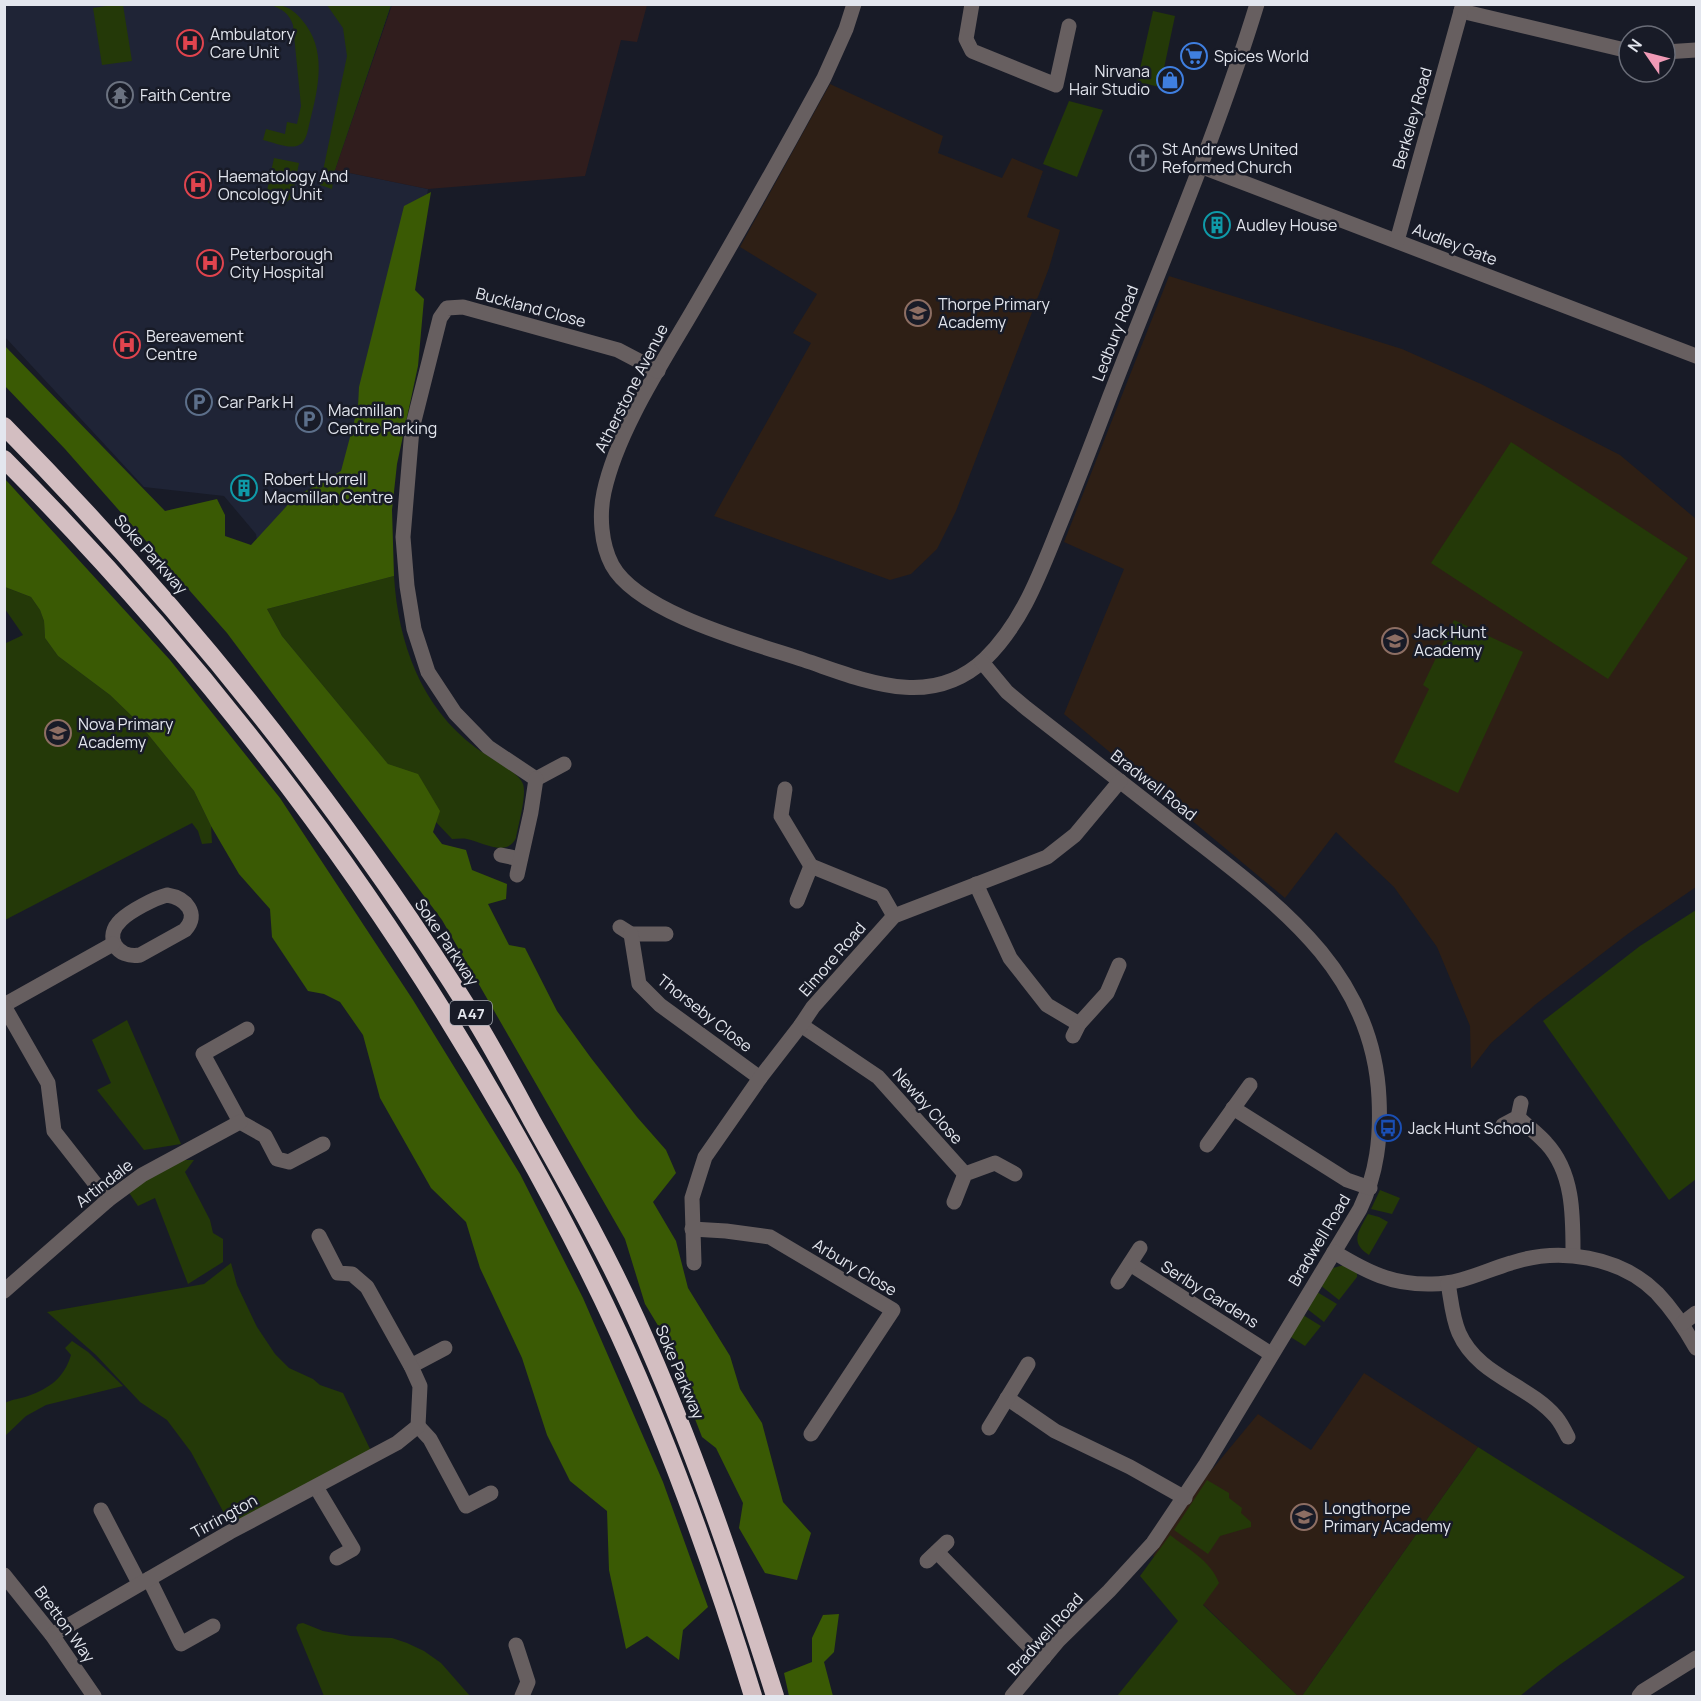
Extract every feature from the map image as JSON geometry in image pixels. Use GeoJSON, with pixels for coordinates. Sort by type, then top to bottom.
{"type":"FeatureCollection","features":[{"type":"Feature","properties":{"kind":"highway","name":"Soke Parkway"},"geometry":{"type":"LineString","coordinates":[[4,426],[125,553],[175,609],[250,700],[345,826],[475,1018],[588,1219],[636,1319],[709,1498],[775,1696]]}},
{"type":"Feature","properties":{"kind":"highway","name":"A47"},"geometry":{"type":"LineString","coordinates":[[4,459],[65,520],[161,626],[266,755],[366,891],[454,1026],[574,1240],[618,1332],[690,1504],[753,1696]]}},
{"type":"Feature","properties":{"kind":"street","name":"Atherstone Avenue"},"geometry":{"type":"LineString","coordinates":[[854,4],[846,29],[824,78],[658,371],[612,461],[601,511],[603,539],[612,566],[629,587],[650,602],[690,620],[876,684],[897,688],[932,687],[972,670],[982,662]]}},
{"type":"Feature","properties":{"kind":"street"},"geometry":{"type":"LineString","coordinates":[[972,4],[966,39],[972,51],[1056,86],[1069,26]]}},
{"type":"Feature","properties":{"kind":"street","name":"Ledbury Road"},"geometry":{"type":"LineString","coordinates":[[982,662],[1004,639],[1016,622],[1037,582],[1200,166],[1240,59],[1257,4]]}},
{"type":"Feature","properties":{"kind":"street"},"geometry":{"type":"LineString","coordinates":[[1462,8],[1617,48]]}},
{"type":"Feature","properties":{"kind":"street","name":"Berkeley Road"},"geometry":{"type":"LineString","coordinates":[[1397,241],[1462,8]]}},
{"type":"Feature","properties":{"kind":"street"},"geometry":{"type":"LineString","coordinates":[[1677,51],[1696,50]]}},
{"type":"Feature","properties":{"kind":"street","name":"Audley Gate"},"geometry":{"type":"LineString","coordinates":[[1200,166],[1696,356]]}},
{"type":"Feature","properties":{"kind":"street","name":"Buckland Close"},"geometry":{"type":"LineString","coordinates":[[536,779],[488,747],[454,713],[428,672],[414,629],[407,586],[403,537],[412,429],[440,318],[447,308],[463,307],[618,350],[658,371]]}},
{"type":"Feature","properties":{"kind":"street","name":"Bradwell Road"},"geometry":{"type":"LineString","coordinates":[[982,662],[1007,692],[1267,896],[1322,952],[1344,982],[1364,1021],[1378,1078],[1380,1122],[1378,1154],[1370,1188],[1360,1209],[1185,1498],[1144,1554],[1044,1658],[1012,1696]]}},
{"type":"Feature","properties":{"kind":"street"},"geometry":{"type":"LineString","coordinates":[[517,875],[536,779],[564,764]]}},
{"type":"Feature","properties":{"kind":"street","name":"Elmore Road"},"geometry":{"type":"LineString","coordinates":[[694,1263],[692,1198],[705,1157],[759,1078],[801,1025],[813,1006],[894,916],[1047,857],[1075,835],[1120,781]]}},
{"type":"Feature","properties":{"kind":"street"},"geometry":{"type":"LineString","coordinates":[[785,789],[782,816],[810,866],[882,895],[894,916]]}},
{"type":"Feature","properties":{"kind":"street"},"geometry":{"type":"LineString","coordinates":[[501,855],[520,859]]}},
{"type":"Feature","properties":{"kind":"street"},"geometry":{"type":"LineString","coordinates":[[797,901],[810,866]]}},
{"type":"Feature","properties":{"kind":"street"},"geometry":{"type":"LineString","coordinates":[[976,884],[1010,958],[1047,1005],[1076,1030],[1107,993],[1119,965]]}},
{"type":"Feature","properties":{"kind":"street"},"geometry":{"type":"LineString","coordinates":[[176,896],[184,900],[190,908],[192,916],[185,930],[140,955],[118,951],[113,944],[112,936],[120,920],[160,897],[176,896]]}},
{"type":"Feature","properties":{"kind":"street","name":"Thorseby Close"},"geometry":{"type":"LineString","coordinates":[[666,934],[626,931],[639,984],[660,1005],[759,1078]]}},
{"type":"Feature","properties":{"kind":"street"},"geometry":{"type":"LineString","coordinates":[[108,1200],[54,1131],[48,1083],[4,1005],[113,944]]}},
{"type":"Feature","properties":{"kind":"street","name":"Newby Close"},"geometry":{"type":"LineString","coordinates":[[801,1025],[878,1077],[965,1174]]}},
{"type":"Feature","properties":{"kind":"street"},"geometry":{"type":"LineString","coordinates":[[247,1029],[203,1054],[240,1122],[265,1137],[277,1160],[289,1162],[323,1144]]}},
{"type":"Feature","properties":{"kind":"street"},"geometry":{"type":"LineString","coordinates":[[1207,1145],[1250,1085]]}},
{"type":"Feature","properties":{"kind":"street"},"geometry":{"type":"LineString","coordinates":[[1233,1108],[1347,1180],[1370,1188]]}},
{"type":"Feature","properties":{"kind":"street"},"geometry":{"type":"LineString","coordinates":[[1503,1125],[1520,1110],[1561,1165],[1569,1189],[1573,1223],[1573,1255]]}},
{"type":"Feature","properties":{"kind":"street","name":"Artindale"},"geometry":{"type":"LineString","coordinates":[[4,1291],[108,1200],[142,1175],[240,1122]]}},
{"type":"Feature","properties":{"kind":"street"},"geometry":{"type":"LineString","coordinates":[[954,1202],[965,1174],[995,1163],[1015,1174]]}},
{"type":"Feature","properties":{"kind":"street","name":"Arbury Close"},"geometry":{"type":"LineString","coordinates":[[692,1229],[770,1237],[893,1310],[811,1434]]}},
{"type":"Feature","properties":{"kind":"street"},"geometry":{"type":"LineString","coordinates":[[319,1236],[339,1273],[352,1274],[367,1287],[411,1366],[420,1386],[418,1426],[430,1439],[466,1506],[491,1493]]}},
{"type":"Feature","properties":{"kind":"street"},"geometry":{"type":"LineString","coordinates":[[1118,1282],[1140,1248]]}},
{"type":"Feature","properties":{"kind":"street"},"geometry":{"type":"LineString","coordinates":[[1334,1252],[1382,1278],[1433,1285],[1464,1281],[1512,1262],[1540,1256],[1573,1255],[1592,1258],[1617,1267],[1656,1292],[1683,1323],[1696,1348]]}},
{"type":"Feature","properties":{"kind":"street","name":"Serlby Gardens"},"geometry":{"type":"LineString","coordinates":[[1130,1264],[1271,1354]]}},
{"type":"Feature","properties":{"kind":"street"},"geometry":{"type":"LineString","coordinates":[[1448,1283],[1459,1332],[1468,1348],[1484,1365],[1539,1402],[1557,1418],[1568,1437]]}},
{"type":"Feature","properties":{"kind":"street"},"geometry":{"type":"LineString","coordinates":[[1683,1323],[1696,1313]]}},
{"type":"Feature","properties":{"kind":"street"},"geometry":{"type":"LineString","coordinates":[[411,1366],[445,1348]]}},
{"type":"Feature","properties":{"kind":"street"},"geometry":{"type":"LineString","coordinates":[[989,1428],[1028,1364]]}},
{"type":"Feature","properties":{"kind":"street"},"geometry":{"type":"LineString","coordinates":[[1007,1398],[1055,1431],[1130,1467],[1185,1498]]}},
{"type":"Feature","properties":{"kind":"street","name":"Tirrington"},"geometry":{"type":"LineString","coordinates":[[52,1635],[230,1532],[398,1443],[418,1426]]}},
{"type":"Feature","properties":{"kind":"street"},"geometry":{"type":"LineString","coordinates":[[316,1487],[353,1550],[337,1558]]}},
{"type":"Feature","properties":{"kind":"street"},"geometry":{"type":"LineString","coordinates":[[101,1510],[181,1644],[213,1626]]}},
{"type":"Feature","properties":{"kind":"street"},"geometry":{"type":"LineString","coordinates":[[937,1551],[1030,1647],[1044,1658]]}},
{"type":"Feature","properties":{"kind":"street","name":"Bretton Way"},"geometry":{"type":"LineString","coordinates":[[4,1575],[52,1635],[94,1696]]}},
{"type":"Feature","properties":{"kind":"street"},"geometry":{"type":"LineString","coordinates":[[516,1646],[528,1682],[522,1696]]}},
{"type":"Feature","properties":{"kind":"street"},"geometry":{"type":"LineString","coordinates":[[1639,1696],[1643,1691],[1694,1664]]}},
{"type":"Feature","properties":{"kind":"shaded area","name":"Peterborough City Hospital"},"geometry":{"type":"Polygon","coordinates":[[[5,5],[391,5],[335,170],[428,189],[374,521],[267,609],[256,534],[224,496],[144,487],[5,337],[5,5]]]}},
{"type":"Feature","properties":{"kind":"shaded area"},"geometry":{"type":"Polygon","coordinates":[[[392,5],[647,5],[637,42],[621,40],[585,176],[428,189],[335,170],[392,5]]]}},
{"type":"Feature","properties":{"kind":"shaded area","name":"Thorpe Primary Academy"},"geometry":{"type":"Polygon","coordinates":[[[830,84],[943,136],[938,153],[1002,178],[1012,158],[1043,171],[1027,217],[1060,230],[1049,268],[956,511],[937,549],[911,574],[890,580],[714,516],[811,343],[793,333],[817,294],[740,247],[830,84]]]}},
{"type":"Feature","properties":{"kind":"shaded area","name":"Jack Hunt Academy"},"geometry":{"type":"Polygon","coordinates":[[[1169,276],[1402,349],[1481,384],[1620,455],[1696,519],[1696,887],[1629,933],[1536,1004],[1491,1043],[1471,1069],[1470,1026],[1437,947],[1394,887],[1336,832],[1285,898],[1064,714],[1124,569],[1064,542],[1169,276]]]}},
{"type":"Feature","properties":{"kind":"shaded area","name":"Longthorpe Primary Academy"},"geometry":{"type":"Polygon","coordinates":[[[1364,1373],[1478,1447],[1302,1696],[1298,1696],[1153,1556],[1205,1478],[1258,1414],[1311,1450],[1364,1373]]]}},
{"type":"Feature","properties":{"kind":"green space"},"geometry":{"type":"Polygon","coordinates":[[[123,5],[132,61],[102,65],[93,8],[123,5]]]}},
{"type":"Feature","properties":{"kind":"green space"},"geometry":{"type":"Polygon","coordinates":[[[271,5],[285,6],[299,16],[310,31],[318,55],[318,81],[308,131],[304,141],[295,146],[263,140],[266,129],[285,134],[287,122],[297,124],[301,106],[293,25],[285,12],[271,5]]]}},
{"type":"Feature","properties":{"kind":"green space"},"geometry":{"type":"Polygon","coordinates":[[[327,5],[391,5],[335,170],[332,189],[320,185],[347,56],[343,28],[327,5]]]}},
{"type":"Feature","properties":{"kind":"green space"},"geometry":{"type":"Polygon","coordinates":[[[1153,11],[1175,16],[1160,87],[1137,82],[1153,11]]]}},
{"type":"Feature","properties":{"kind":"green space"},"geometry":{"type":"Polygon","coordinates":[[[1069,101],[1103,110],[1077,177],[1043,164],[1069,101]]]}},
{"type":"Feature","properties":{"kind":"green space"},"geometry":{"type":"Polygon","coordinates":[[[274,158],[299,163],[292,198],[282,205],[253,199],[254,193],[266,195],[274,158]]]}},
{"type":"Feature","properties":{"kind":"green space"},"geometry":{"type":"Polygon","coordinates":[[[431,192],[415,290],[424,299],[418,366],[397,464],[392,510],[394,576],[267,609],[282,636],[388,764],[418,774],[440,811],[433,832],[442,844],[466,850],[472,870],[507,884],[506,899],[488,904],[509,945],[525,948],[557,1011],[637,1117],[666,1150],[676,1173],[653,1202],[676,1241],[688,1288],[730,1356],[740,1389],[762,1423],[783,1502],[811,1533],[797,1580],[765,1573],[739,1528],[743,1503],[716,1448],[702,1437],[688,1401],[690,1387],[680,1362],[645,1304],[625,1239],[442,920],[227,633],[65,449],[5,386],[4,345],[165,511],[217,499],[225,515],[225,536],[251,545],[295,497],[341,471],[358,407],[359,387],[404,206],[431,192]]]}},
{"type":"Feature","properties":{"kind":"green space"},"geometry":{"type":"Polygon","coordinates":[[[1511,442],[1688,558],[1608,679],[1431,563],[1511,442]]]}},
{"type":"Feature","properties":{"kind":"green space"},"geometry":{"type":"Polygon","coordinates":[[[5,479],[170,660],[280,798],[413,1000],[520,1174],[583,1298],[663,1482],[708,1607],[683,1630],[679,1660],[647,1636],[626,1649],[609,1570],[607,1511],[570,1481],[547,1435],[522,1358],[480,1268],[466,1222],[431,1188],[380,1098],[363,1035],[340,1002],[324,994],[308,991],[272,937],[270,909],[239,874],[194,791],[138,722],[110,695],[58,656],[45,638],[44,621],[31,597],[5,587],[5,479]]]}},
{"type":"Feature","properties":{"kind":"green space"},"geometry":{"type":"Polygon","coordinates":[[[394,576],[396,601],[407,649],[427,693],[457,732],[476,748],[510,770],[523,784],[523,803],[516,838],[506,847],[494,847],[465,839],[452,839],[282,636],[267,609],[394,576]]]}},
{"type":"Feature","properties":{"kind":"green space","name":"Nova Primary Academy"},"geometry":{"type":"Polygon","coordinates":[[[5,587],[31,597],[44,621],[45,638],[58,656],[110,695],[138,722],[194,791],[211,826],[212,843],[202,844],[198,831],[192,823],[5,920],[4,644],[23,635],[5,609],[5,587]]]}},
{"type":"Feature","properties":{"kind":"green space"},"geometry":{"type":"Polygon","coordinates":[[[1454,620],[1523,652],[1458,793],[1394,762],[1429,689],[1423,685],[1454,620]]]}},
{"type":"Feature","properties":{"kind":"green space"},"geometry":{"type":"Polygon","coordinates":[[[1696,910],[1696,1179],[1669,1200],[1543,1021],[1640,946],[1696,910]]]}},
{"type":"Feature","properties":{"kind":"green space"},"geometry":{"type":"Polygon","coordinates":[[[127,1020],[181,1144],[144,1150],[97,1090],[111,1083],[92,1040],[127,1020]]]}},
{"type":"Feature","properties":{"kind":"green space"},"geometry":{"type":"Polygon","coordinates":[[[181,1160],[194,1160],[185,1172],[210,1220],[213,1233],[223,1239],[223,1262],[188,1284],[155,1198],[138,1206],[128,1191],[181,1160]]]}},
{"type":"Feature","properties":{"kind":"green space"},"geometry":{"type":"Polygon","coordinates":[[[1380,1190],[1400,1198],[1392,1214],[1371,1209],[1380,1190]]]}},
{"type":"Feature","properties":{"kind":"green space"},"geometry":{"type":"Polygon","coordinates":[[[1368,1214],[1388,1222],[1369,1255],[1359,1246],[1358,1241],[1359,1231],[1368,1214]]]}},
{"type":"Feature","properties":{"kind":"green space"},"geometry":{"type":"Polygon","coordinates":[[[231,1263],[237,1285],[257,1327],[275,1354],[289,1368],[313,1379],[320,1385],[343,1393],[371,1451],[232,1528],[191,1452],[167,1420],[140,1402],[96,1355],[47,1312],[204,1284],[231,1263]]]}},
{"type":"Feature","properties":{"kind":"green space"},"geometry":{"type":"Polygon","coordinates":[[[1344,1265],[1357,1272],[1357,1277],[1339,1300],[1320,1285],[1333,1268],[1344,1265]]]}},
{"type":"Feature","properties":{"kind":"green space"},"geometry":{"type":"Polygon","coordinates":[[[1317,1292],[1337,1304],[1324,1322],[1306,1308],[1317,1292]]]}},
{"type":"Feature","properties":{"kind":"green space"},"geometry":{"type":"Polygon","coordinates":[[[1303,1315],[1321,1326],[1305,1346],[1289,1336],[1303,1315]]]}},
{"type":"Feature","properties":{"kind":"green space"},"geometry":{"type":"Polygon","coordinates":[[[72,1341],[88,1352],[123,1386],[46,1405],[26,1416],[5,1436],[5,1403],[36,1393],[55,1381],[68,1363],[71,1355],[65,1348],[72,1341]]]}},
{"type":"Feature","properties":{"kind":"green space"},"geometry":{"type":"Polygon","coordinates":[[[1478,1447],[1685,1577],[1558,1666],[1520,1696],[1302,1696],[1478,1447]]]}},
{"type":"Feature","properties":{"kind":"green space"},"geometry":{"type":"Polygon","coordinates":[[[1207,1480],[1229,1493],[1229,1498],[1242,1508],[1241,1513],[1251,1522],[1251,1527],[1220,1536],[1208,1554],[1174,1530],[1207,1480]]]}},
{"type":"Feature","properties":{"kind":"green space"},"geometry":{"type":"Polygon","coordinates":[[[1170,1535],[1198,1556],[1210,1568],[1219,1583],[1203,1605],[1298,1696],[1117,1696],[1178,1621],[1140,1576],[1170,1535]]]}},
{"type":"Feature","properties":{"kind":"green space"},"geometry":{"type":"Polygon","coordinates":[[[839,1614],[834,1652],[824,1662],[833,1696],[789,1696],[784,1673],[812,1662],[812,1638],[823,1615],[839,1614]]]}},
{"type":"Feature","properties":{"kind":"green space"},"geometry":{"type":"Polygon","coordinates":[[[303,1623],[323,1631],[351,1636],[392,1638],[407,1643],[441,1663],[470,1696],[324,1696],[296,1628],[298,1624],[303,1623]]]}},
{"type":"Feature","properties":{"kind":"place","name":"Ambulatory Care Unit"},"geometry":{"type":"Point","coordinates":[190,43]}},
{"type":"Feature","properties":{"kind":"place","name":"Spices World"},"geometry":{"type":"Point","coordinates":[1194,56]}},
{"type":"Feature","properties":{"kind":"place","name":"Nirvana Hair Studio"},"geometry":{"type":"Point","coordinates":[1170,80]}},
{"type":"Feature","properties":{"kind":"place","name":"Faith Centre"},"geometry":{"type":"Point","coordinates":[120,95]}},
{"type":"Feature","properties":{"kind":"place","name":"St Andrews United Reformed Church"},"geometry":{"type":"Point","coordinates":[1143,158]}},
{"type":"Feature","properties":{"kind":"place","name":"Haematology And Oncology Unit"},"geometry":{"type":"Point","coordinates":[198,185]}},
{"type":"Feature","properties":{"kind":"place","name":"Audley House"},"geometry":{"type":"Point","coordinates":[1217,225]}},
{"type":"Feature","properties":{"kind":"place","name":"Peterborough City Hospital"},"geometry":{"type":"Point","coordinates":[210,263]}},
{"type":"Feature","properties":{"kind":"place","name":"Thorpe Primary Academy"},"geometry":{"type":"Point","coordinates":[918,313]}},
{"type":"Feature","properties":{"kind":"place","name":"Bereavement Centre"},"geometry":{"type":"Point","coordinates":[127,345]}},
{"type":"Feature","properties":{"kind":"place","name":"Car Park H"},"geometry":{"type":"Point","coordinates":[199,402]}},
{"type":"Feature","properties":{"kind":"place","name":"Macmillan Centre Parking"},"geometry":{"type":"Point","coordinates":[309,419]}},
{"type":"Feature","properties":{"kind":"place","name":"Robert Horrell Macmillan Centre"},"geometry":{"type":"Point","coordinates":[244,488]}},
{"type":"Feature","properties":{"kind":"place","name":"Jack Hunt Academy"},"geometry":{"type":"Point","coordinates":[1395,641]}},
{"type":"Feature","properties":{"kind":"place","name":"Nova Primary Academy"},"geometry":{"type":"Point","coordinates":[58,733]}},
{"type":"Feature","properties":{"kind":"place","name":"Jack Hunt School"},"geometry":{"type":"Point","coordinates":[1388,1128]}},
{"type":"Feature","properties":{"kind":"place","name":"Longthorpe Primary Academy"},"geometry":{"type":"Point","coordinates":[1304,1517]}}]}
